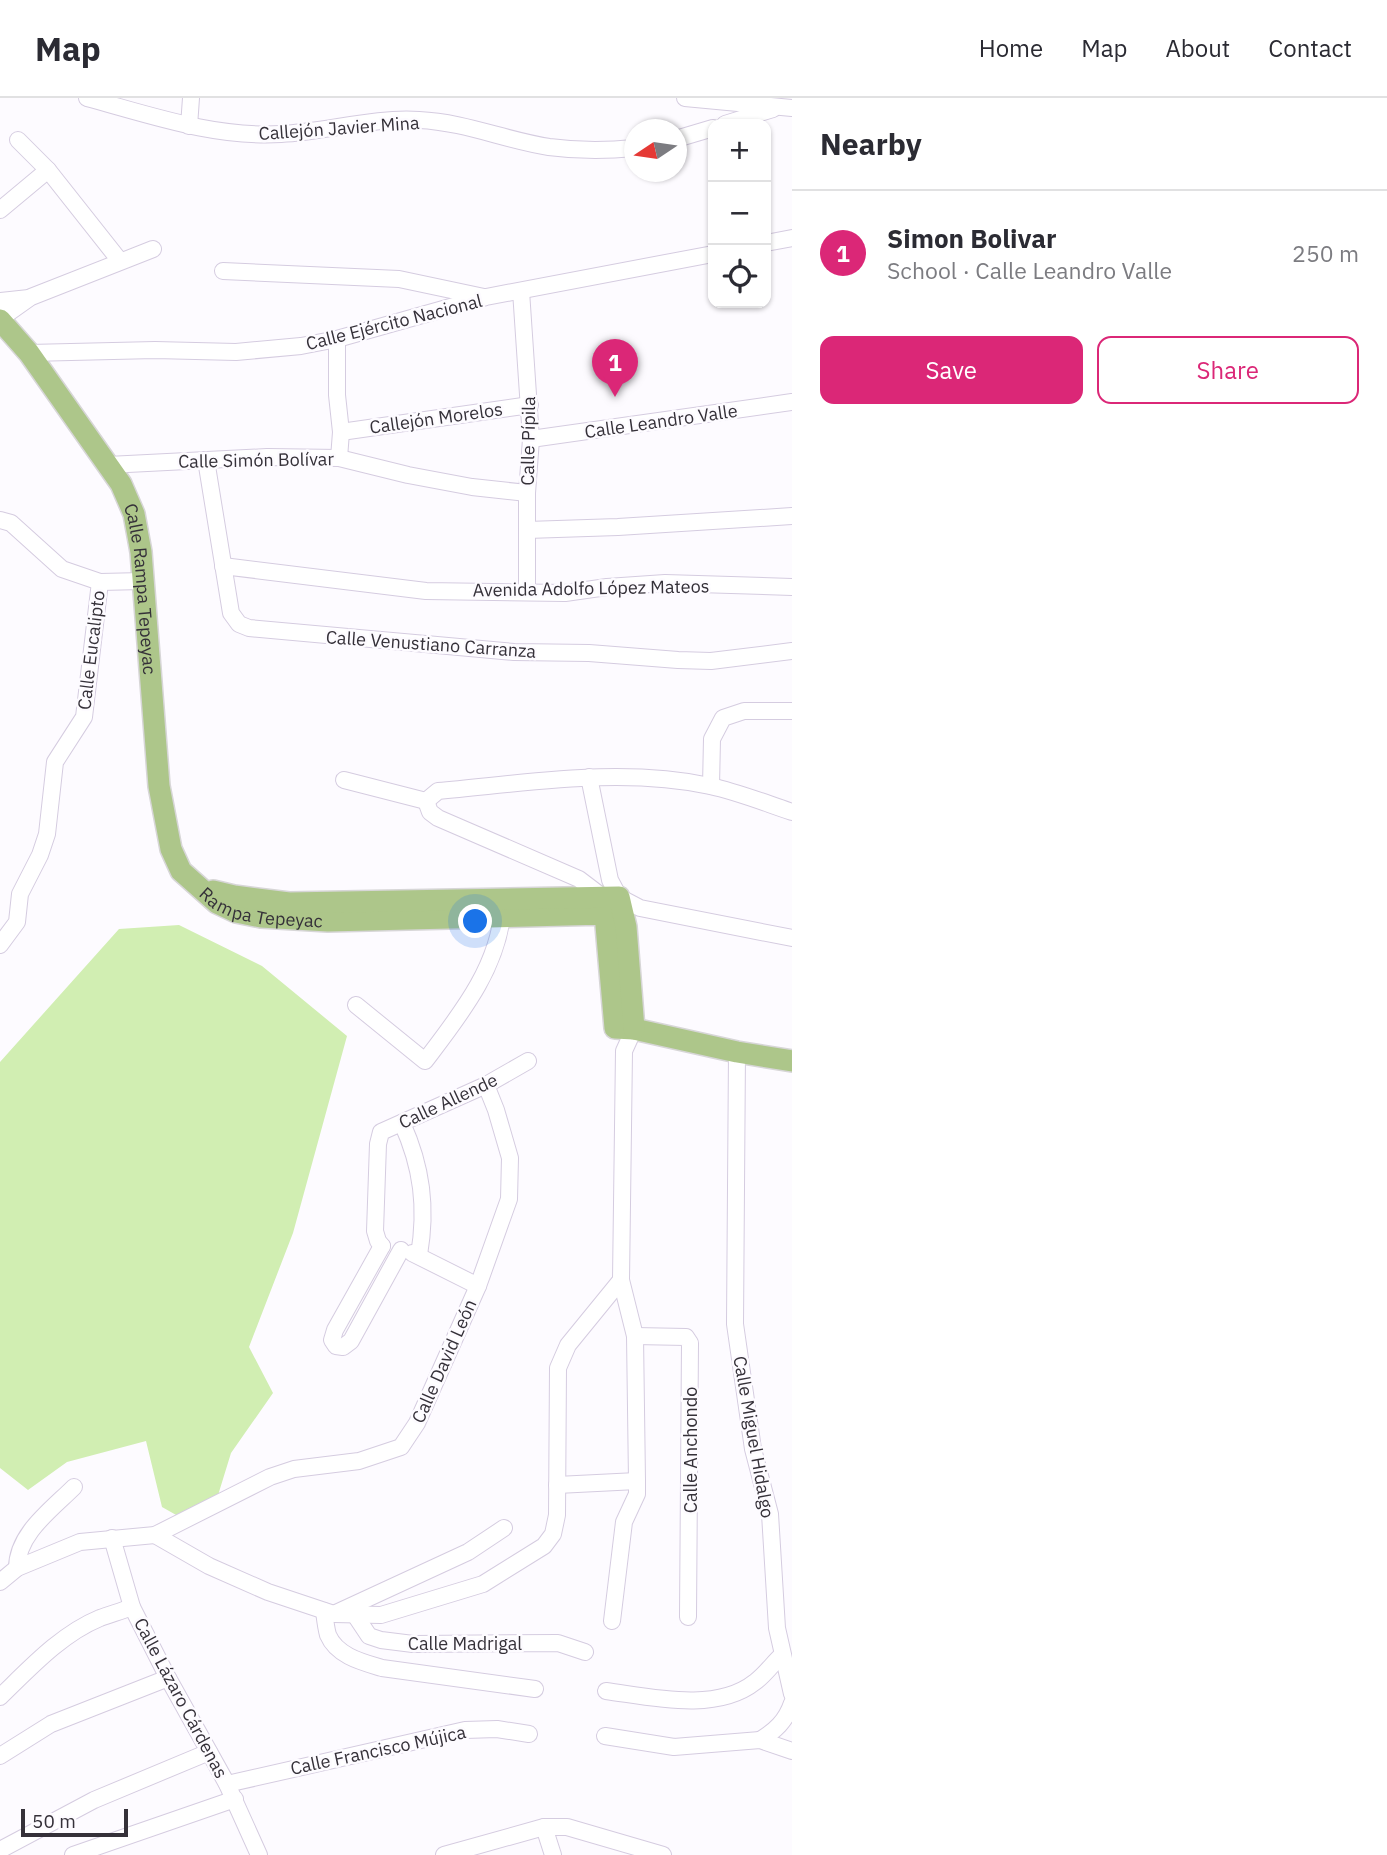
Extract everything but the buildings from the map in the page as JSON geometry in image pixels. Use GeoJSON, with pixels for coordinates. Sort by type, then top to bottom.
{"type":"FeatureCollection","features":[{"type":"Feature","properties":{"kind":"main road","name":"Calle Rampa Tepeyac"},"geometry":{"type":"LineString","coordinates":[[0,319],[29,353],[108,465],[121,484],[134,514],[141,552],[159,786],[171,849],[181,871],[200,888]]}},
{"type":"Feature","properties":{"kind":"main road","name":"Rampa Tepeyac"},"geometry":{"type":"LineString","coordinates":[[200,888],[234,896],[289,903],[503,908],[617,902]]}},
{"type":"Feature","properties":{"kind":"main road"},"geometry":{"type":"LineString","coordinates":[[617,902],[624,1028],[792,1061]]}},
{"type":"Feature","properties":{"kind":"street","name":"Callejón Javier Mina"},"geometry":{"type":"LineString","coordinates":[[87,98],[189,126],[249,135],[283,134],[382,121],[418,120],[456,124],[547,146],[597,152],[624,149]]}},
{"type":"Feature","properties":{"kind":"street"},"geometry":{"type":"LineString","coordinates":[[189,126],[191,98]]}},
{"type":"Feature","properties":{"kind":"street"},"geometry":{"type":"LineString","coordinates":[[685,98],[785,107]]}},
{"type":"Feature","properties":{"kind":"street"},"geometry":{"type":"LineString","coordinates":[[743,119],[785,107]]}},
{"type":"Feature","properties":{"kind":"street"},"geometry":{"type":"LineString","coordinates":[[687,136],[708,130]]}},
{"type":"Feature","properties":{"kind":"street"},"geometry":{"type":"LineString","coordinates":[[18,140],[48,170],[120,261]]}},
{"type":"Feature","properties":{"kind":"street"},"geometry":{"type":"LineString","coordinates":[[0,210],[48,170]]}},
{"type":"Feature","properties":{"kind":"street"},"geometry":{"type":"LineString","coordinates":[[771,242],[792,239]]}},
{"type":"Feature","properties":{"kind":"street"},"geometry":{"type":"LineString","coordinates":[[0,319],[31,297],[153,248]]}},
{"type":"Feature","properties":{"kind":"street","name":"Calle Ejército Nacional"},"geometry":{"type":"LineString","coordinates":[[29,353],[155,350],[236,352],[301,346],[337,339],[486,298],[708,255]]}},
{"type":"Feature","properties":{"kind":"street"},"geometry":{"type":"LineString","coordinates":[[223,271],[399,279],[486,298]]}},
{"type":"Feature","properties":{"kind":"street","name":"Calle Pípila"},"geometry":{"type":"LineString","coordinates":[[522,290],[531,439],[527,493],[527,592]]}},
{"type":"Feature","properties":{"kind":"street"},"geometry":{"type":"LineString","coordinates":[[0,300],[31,297]]}},
{"type":"Feature","properties":{"kind":"street"},"geometry":{"type":"LineString","coordinates":[[337,339],[337,395],[341,432],[339,458]]}},
{"type":"Feature","properties":{"kind":"street","name":"Calle Leandro Valle"},"geometry":{"type":"LineString","coordinates":[[531,439],[792,402]]}},
{"type":"Feature","properties":{"kind":"street","name":"Callejón Morelos"},"geometry":{"type":"LineString","coordinates":[[341,432],[530,405]]}},
{"type":"Feature","properties":{"kind":"street","name":"Calle Simón Bolívar"},"geometry":{"type":"LineString","coordinates":[[108,465],[339,458],[472,487],[527,493]]}},
{"type":"Feature","properties":{"kind":"street","name":"Calle Venustiano Carranza"},"geometry":{"type":"LineString","coordinates":[[206,460],[231,613],[239,624],[249,628],[514,652],[589,653],[678,660],[711,661],[792,651]]}},
{"type":"Feature","properties":{"kind":"street"},"geometry":{"type":"LineString","coordinates":[[527,530],[792,516]]}},
{"type":"Feature","properties":{"kind":"street"},"geometry":{"type":"LineString","coordinates":[[0,520],[11,523],[62,569],[100,582],[143,581]]}},
{"type":"Feature","properties":{"kind":"street","name":"Avenida Adolfo López Mateos"},"geometry":{"type":"LineString","coordinates":[[223,566],[426,591],[565,593],[666,583],[792,587]]}},
{"type":"Feature","properties":{"kind":"street","name":"Calle Eucalipto"},"geometry":{"type":"LineString","coordinates":[[0,945],[16,922],[20,894],[40,855],[47,834],[55,762],[83,717],[100,582]]}},
{"type":"Feature","properties":{"kind":"street"},"geometry":{"type":"LineString","coordinates":[[711,786],[712,739],[723,718],[744,711],[792,711]]}},
{"type":"Feature","properties":{"kind":"street"},"geometry":{"type":"LineString","coordinates":[[589,777],[617,902]]}},
{"type":"Feature","properties":{"kind":"street"},"geometry":{"type":"LineString","coordinates":[[426,800],[438,791],[589,777],[657,779],[711,786],[792,812]]}},
{"type":"Feature","properties":{"kind":"street"},"geometry":{"type":"LineString","coordinates":[[344,780],[426,800]]}},
{"type":"Feature","properties":{"kind":"street"},"geometry":{"type":"LineString","coordinates":[[426,800],[430,812],[438,818],[579,879],[617,902],[792,939]]}},
{"type":"Feature","properties":{"kind":"street"},"geometry":{"type":"LineString","coordinates":[[356,1005],[425,1061],[469,1004],[488,965],[503,908]]}},
{"type":"Feature","properties":{"kind":"street"},"geometry":{"type":"LineString","coordinates":[[612,1620],[624,1522],[637,1494],[635,1336],[621,1280],[624,1028]]}},
{"type":"Feature","properties":{"kind":"street","name":"Calle Miguel Hidalgo"},"geometry":{"type":"LineString","coordinates":[[737,1052],[735,1324],[753,1449],[769,1514],[776,1628],[792,1694]]}},
{"type":"Feature","properties":{"kind":"street","name":"Calle Allende"},"geometry":{"type":"LineString","coordinates":[[382,1245],[378,1241],[376,1231],[378,1144],[381,1132],[486,1085],[528,1061]]}},
{"type":"Feature","properties":{"kind":"street","name":"Calle David León"},"geometry":{"type":"LineString","coordinates":[[155,1535],[282,1473],[359,1461],[401,1447],[417,1423],[478,1286],[509,1199],[510,1158],[486,1085]]}},
{"type":"Feature","properties":{"kind":"street"},"geometry":{"type":"LineString","coordinates":[[402,1123],[419,1166],[423,1188],[423,1233],[419,1255]]}},
{"type":"Feature","properties":{"kind":"street"},"geometry":{"type":"LineString","coordinates":[[401,1250],[351,1341],[343,1347],[335,1346],[331,1340],[335,1330],[382,1245],[401,1250],[419,1255],[478,1286]]}},
{"type":"Feature","properties":{"kind":"street"},"geometry":{"type":"LineString","coordinates":[[0,1582],[17,1568],[80,1542],[155,1535],[209,1566],[256,1587],[329,1613],[381,1615],[483,1584],[544,1546],[554,1534],[557,1515],[558,1368],[568,1345],[621,1280]]}},
{"type":"Feature","properties":{"kind":"street","name":"Calle Anchondo"},"geometry":{"type":"LineString","coordinates":[[635,1336],[686,1337],[690,1343],[688,1616]]}},
{"type":"Feature","properties":{"kind":"street"},"geometry":{"type":"LineString","coordinates":[[557,1485],[637,1481]]}},
{"type":"Feature","properties":{"kind":"street"},"geometry":{"type":"LineString","coordinates":[[17,1568],[17,1560],[26,1537],[74,1488]]}},
{"type":"Feature","properties":{"kind":"street"},"geometry":{"type":"LineString","coordinates":[[329,1613],[468,1552],[504,1528]]}},
{"type":"Feature","properties":{"kind":"street","name":"Calle Lázaro Cárdenas"},"geometry":{"type":"LineString","coordinates":[[112,1538],[132,1607],[227,1784],[259,1855]]}},
{"type":"Feature","properties":{"kind":"street"},"geometry":{"type":"LineString","coordinates":[[0,1697],[40,1658],[72,1634],[100,1618],[132,1607]]}},
{"type":"Feature","properties":{"kind":"street"},"geometry":{"type":"LineString","coordinates":[[329,1613],[329,1636],[345,1655],[382,1668],[535,1689]]}},
{"type":"Feature","properties":{"kind":"street","name":"Calle Madrigal"},"geometry":{"type":"LineString","coordinates":[[355,1615],[369,1636],[397,1643],[558,1643],[585,1652]]}},
{"type":"Feature","properties":{"kind":"street"},"geometry":{"type":"LineString","coordinates":[[606,1690],[686,1701],[727,1696],[754,1683],[782,1654]]}},
{"type":"Feature","properties":{"kind":"street"},"geometry":{"type":"LineString","coordinates":[[0,1756],[51,1724],[168,1678]]}},
{"type":"Feature","properties":{"kind":"street"},"geometry":{"type":"LineString","coordinates":[[760,1740],[775,1730],[789,1713],[792,1703]]}},
{"type":"Feature","properties":{"kind":"street","name":"Calle Francisco Mújica"},"geometry":{"type":"LineString","coordinates":[[227,1784],[465,1730],[497,1729],[530,1734]]}},
{"type":"Feature","properties":{"kind":"street"},"geometry":{"type":"LineString","coordinates":[[605,1736],[674,1747],[760,1740],[792,1751]]}},
{"type":"Feature","properties":{"kind":"street"},"geometry":{"type":"LineString","coordinates":[[0,1850],[94,1800],[209,1752]]}},
{"type":"Feature","properties":{"kind":"street"},"geometry":{"type":"LineString","coordinates":[[73,1855],[234,1800]]}},
{"type":"Feature","properties":{"kind":"street"},"geometry":{"type":"LineString","coordinates":[[544,1827],[553,1855]]}},
{"type":"Feature","properties":{"kind":"street"},"geometry":{"type":"LineString","coordinates":[[444,1855],[544,1827],[567,1827],[663,1855]]}},
{"type":"Feature","properties":{"kind":"green space"},"geometry":{"type":"Polygon","coordinates":[[[179,925],[262,966],[347,1036],[293,1233],[249,1347],[273,1393],[231,1453],[215,1505],[185,1520],[162,1507],[146,1441],[67,1462],[28,1490],[0,1468],[0,1062],[119,929],[179,925]]]}},
{"type":"Feature","properties":{"kind":"place","name":"Simon Bolivar"},"geometry":{"type":"Point","coordinates":[615,397]}}]}
